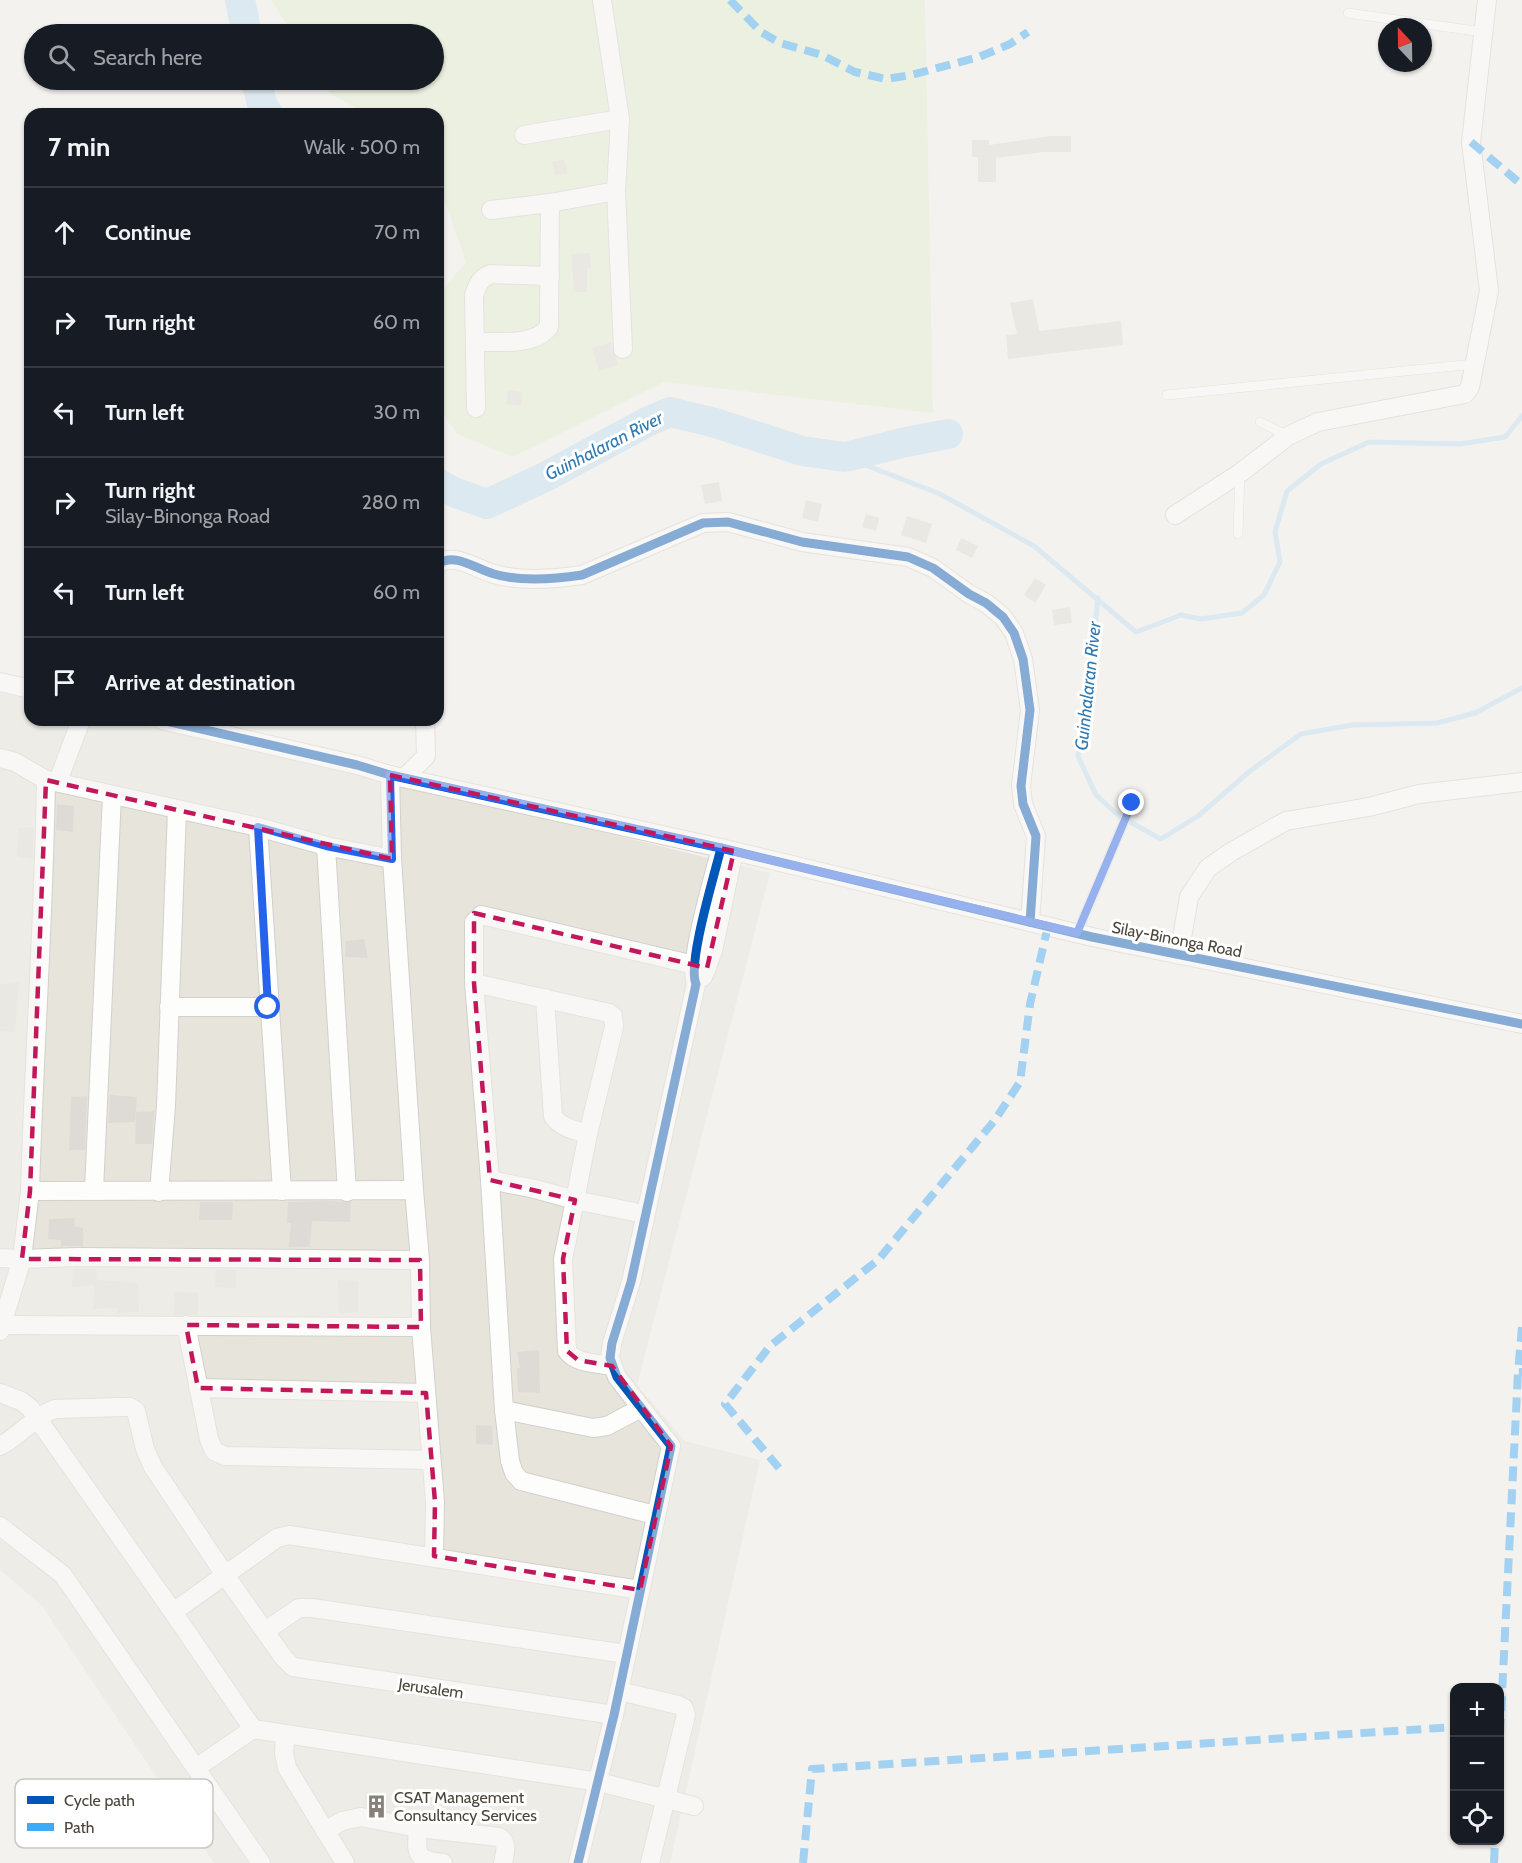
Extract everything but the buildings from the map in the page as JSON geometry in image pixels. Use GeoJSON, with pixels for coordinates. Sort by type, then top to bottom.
{"type":"FeatureCollection","features":[{"type":"Feature","properties":{"kind":"street"},"geometry":{"type":"LineString","coordinates":[[602,0],[620,119],[616,191],[623,349]]}},
{"type":"Feature","properties":{"kind":"street"},"geometry":{"type":"LineString","coordinates":[[1175,515],[1240,473],[1288,436],[1318,422],[1465,394],[1470,387],[1489,291],[1471,142],[1487,0]]}},
{"type":"Feature","properties":{"kind":"street"},"geometry":{"type":"LineString","coordinates":[[524,135],[620,119]]}},
{"type":"Feature","properties":{"kind":"street"},"geometry":{"type":"LineString","coordinates":[[491,210],[550,204],[616,191]]}},
{"type":"Feature","properties":{"kind":"street"},"geometry":{"type":"LineString","coordinates":[[475,342],[522,341],[545,333],[549,327],[550,204]]}},
{"type":"Feature","properties":{"kind":"street"},"geometry":{"type":"LineString","coordinates":[[476,408],[474,295],[478,283],[491,274],[550,276]]}},
{"type":"Feature","properties":{"kind":"street"},"geometry":{"type":"LineString","coordinates":[[444,561],[455,558],[508,577],[563,578],[582,574],[703,523],[728,522],[802,542],[908,557],[933,568],[1003,617],[1014,633],[1023,659],[1030,710],[1021,786],[1023,804],[1036,836],[1030,922]]}},
{"type":"Feature","properties":{"kind":"street"},"geometry":{"type":"LineString","coordinates":[[0,682],[24,688]]}},
{"type":"Feature","properties":{"kind":"street"},"geometry":{"type":"LineString","coordinates":[[78,726],[52,781],[44,879],[30,1191],[22,1259],[1,1328],[186,1325],[422,1327]]}},
{"type":"Feature","properties":{"kind":"street","name":"Silay-Binonga Road"},"geometry":{"type":"LineString","coordinates":[[188,726],[1077,933],[1522,1024]]}},
{"type":"Feature","properties":{"kind":"street"},"geometry":{"type":"LineString","coordinates":[[425,726],[426,756],[397,776],[392,859],[435,1502],[434,1556]]}},
{"type":"Feature","properties":{"kind":"street"},"geometry":{"type":"LineString","coordinates":[[0,758],[15,762],[52,781],[258,827],[326,846],[392,859]]}},
{"type":"Feature","properties":{"kind":"street"},"geometry":{"type":"LineString","coordinates":[[1179,955],[1189,897],[1208,868],[1286,820],[1369,807],[1419,794],[1522,782]]}},
{"type":"Feature","properties":{"kind":"street"},"geometry":{"type":"LineString","coordinates":[[94,1190],[112,795]]}},
{"type":"Feature","properties":{"kind":"street"},"geometry":{"type":"LineString","coordinates":[[159,1192],[166,1106],[177,810]]}},
{"type":"Feature","properties":{"kind":"street"},"geometry":{"type":"LineString","coordinates":[[258,827],[268,1007],[282,1191]]}},
{"type":"Feature","properties":{"kind":"street"},"geometry":{"type":"LineString","coordinates":[[326,846],[347,1192]]}},
{"type":"Feature","properties":{"kind":"street"},"geometry":{"type":"LineString","coordinates":[[578,1863],[614,1715],[670,1446],[669,1441],[617,1377],[610,1358],[612,1343],[631,1282],[696,984],[693,977],[701,967],[728,850]]}},
{"type":"Feature","properties":{"kind":"street"},"geometry":{"type":"LineString","coordinates":[[655,1515],[521,1481],[514,1473],[510,1461],[504,1410],[490,1180],[474,983],[474,922],[481,915],[701,967]]}},
{"type":"Feature","properties":{"kind":"street"},"geometry":{"type":"LineString","coordinates":[[474,983],[609,1013],[615,1020],[588,1134],[563,1259],[567,1351],[578,1360],[612,1366]]}},
{"type":"Feature","properties":{"kind":"street"},"geometry":{"type":"LineString","coordinates":[[545,998],[553,1116],[557,1123],[588,1134]]}},
{"type":"Feature","properties":{"kind":"street"},"geometry":{"type":"LineString","coordinates":[[169,1006],[268,1007]]}},
{"type":"Feature","properties":{"kind":"street"},"geometry":{"type":"LineString","coordinates":[[490,1180],[644,1214]]}},
{"type":"Feature","properties":{"kind":"street"},"geometry":{"type":"LineString","coordinates":[[30,1191],[347,1192],[414,1190]]}},
{"type":"Feature","properties":{"kind":"street"},"geometry":{"type":"LineString","coordinates":[[0,1258],[420,1260]]}},
{"type":"Feature","properties":{"kind":"street"},"geometry":{"type":"LineString","coordinates":[[186,1325],[209,1438],[214,1451],[225,1456],[431,1460]]}},
{"type":"Feature","properties":{"kind":"street"},"geometry":{"type":"LineString","coordinates":[[198,1388],[426,1393]]}},
{"type":"Feature","properties":{"kind":"street"},"geometry":{"type":"LineString","coordinates":[[0,1393],[26,1404],[174,1611],[253,1729]]}},
{"type":"Feature","properties":{"kind":"street","name":"Jerusalem"},"geometry":{"type":"LineString","coordinates":[[36,1419],[45,1413],[63,1408],[130,1407],[136,1411],[145,1449],[153,1467],[225,1575],[294,1667],[614,1715]]}},
{"type":"Feature","properties":{"kind":"street"},"geometry":{"type":"LineString","coordinates":[[504,1410],[593,1428],[607,1426],[641,1408]]}},
{"type":"Feature","properties":{"kind":"street"},"geometry":{"type":"LineString","coordinates":[[0,1446],[23,1431],[36,1419]]}},
{"type":"Feature","properties":{"kind":"street"},"geometry":{"type":"LineString","coordinates":[[0,1526],[63,1575],[204,1779]]}},
{"type":"Feature","properties":{"kind":"street"},"geometry":{"type":"LineString","coordinates":[[174,1611],[277,1538],[289,1534],[640,1590]]}},
{"type":"Feature","properties":{"kind":"street"},"geometry":{"type":"LineString","coordinates":[[265,1631],[299,1608],[312,1608],[626,1654]]}},
{"type":"Feature","properties":{"kind":"street"},"geometry":{"type":"LineString","coordinates":[[619,1690],[684,1708],[686,1715],[650,1863]]}},
{"type":"Feature","properties":{"kind":"street"},"geometry":{"type":"LineString","coordinates":[[196,1768],[253,1729],[599,1782],[693,1806]]}},
{"type":"Feature","properties":{"kind":"street"},"geometry":{"type":"LineString","coordinates":[[285,1735],[284,1753],[287,1768],[345,1863]]}},
{"type":"Feature","properties":{"kind":"street"},"geometry":{"type":"LineString","coordinates":[[213,1793],[261,1863]]}},
{"type":"Feature","properties":{"kind":"street"},"geometry":{"type":"LineString","coordinates":[[325,1831],[342,1821],[361,1817],[418,1828],[499,1837],[504,1840],[507,1847],[503,1863]]}},
{"type":"Feature","properties":{"kind":"street"},"geometry":{"type":"LineString","coordinates":[[418,1828],[416,1847],[419,1855],[428,1861],[443,1863]]}},
{"type":"Feature","properties":{"kind":"lane"},"geometry":{"type":"LineString","coordinates":[[1348,13],[1483,32]]}},
{"type":"Feature","properties":{"kind":"lane"},"geometry":{"type":"LineString","coordinates":[[1167,395],[1474,364]]}},
{"type":"Feature","properties":{"kind":"lane"},"geometry":{"type":"LineString","coordinates":[[1260,422],[1288,436]]}},
{"type":"Feature","properties":{"kind":"lane"},"geometry":{"type":"LineString","coordinates":[[1238,534],[1240,473]]}},
{"type":"Feature","properties":{"kind":"lane"},"geometry":{"type":"LineString","coordinates":[[1077,933],[1130,806]]}},
{"type":"Feature","properties":{"kind":"highlighted area"},"geometry":{"type":"Polygon","coordinates":[[[390,775],[734,851],[707,968],[474,913],[474,983],[490,1180],[575,1200],[563,1259],[567,1351],[578,1360],[612,1366],[671,1446],[640,1590],[434,1556],[435,1502],[426,1393],[198,1388],[186,1325],[421,1327],[420,1260],[22,1259],[30,1191],[46,780],[392,859],[390,775]]]}},
{"type":"Feature","properties":{"kind":"shaded area"},"geometry":{"type":"Polygon","coordinates":[[[0,693],[24,698],[24,726],[148,726],[428,789],[770,873],[637,1385],[685,1441],[760,1460],[670,1863],[214,1863],[204,1848],[213,1848],[213,1779],[158,1779],[42,1606],[0,1570],[0,693]]]}},
{"type":"Feature","properties":{"kind":"green space"},"geometry":{"type":"Polygon","coordinates":[[[271,0],[925,0],[933,413],[664,382],[513,457],[457,434],[444,416],[444,288],[466,262],[444,199],[444,108],[356,108],[331,94],[328,90],[444,90],[444,24],[287,24],[271,0]]]}},
{"type":"Feature","properties":{"kind":"waterway","name":"Guinhalaran River"},"geometry":{"type":"LineString","coordinates":[[240,0],[245,24]]}},
{"type":"Feature","properties":{"kind":"waterway","name":"Guinhalaran River"},"geometry":{"type":"LineString","coordinates":[[258,90],[264,108]]}},
{"type":"Feature","properties":{"kind":"waterway","name":"Guinhalaran River"},"geometry":{"type":"LineString","coordinates":[[444,487],[487,504],[545,477],[670,412],[712,422],[802,451],[845,457],[948,434]]}},
{"type":"Feature","properties":{"kind":"waterway"},"geometry":{"type":"LineString","coordinates":[[845,457],[940,494],[1034,546],[1136,632],[1181,615],[1201,619],[1242,613],[1264,595],[1280,562],[1275,532],[1287,491],[1321,464],[1369,442],[1460,444],[1505,437],[1522,416]]}},
{"type":"Feature","properties":{"kind":"waterway","name":"Guinhalaran River"},"geometry":{"type":"LineString","coordinates":[[1098,598],[1078,756],[1096,795],[1119,816],[1161,839],[1198,816],[1250,771],[1301,734],[1352,725],[1437,723],[1475,713],[1522,688]]}},
{"type":"Feature","properties":{"kind":"marked path"},"geometry":{"type":"LineString","coordinates":[[730,0],[761,32],[780,43],[822,55],[855,72],[886,79],[911,75],[979,57],[1010,44],[1028,32]]}},
{"type":"Feature","properties":{"kind":"marked path"},"geometry":{"type":"LineString","coordinates":[[1471,142],[1522,185]]}},
{"type":"Feature","properties":{"kind":"marked path"},"geometry":{"type":"LineString","coordinates":[[779,1468],[725,1404],[770,1346],[878,1260],[995,1120],[1020,1082],[1030,1004],[1048,926]]}},
{"type":"Feature","properties":{"kind":"marked path"},"geometry":{"type":"LineString","coordinates":[[1522,1327],[1518,1372],[1522,1372]]}},
{"type":"Feature","properties":{"kind":"marked path"},"geometry":{"type":"LineString","coordinates":[[1503,1683],[1518,1372]]}},
{"type":"Feature","properties":{"kind":"marked path"},"geometry":{"type":"LineString","coordinates":[[803,1863],[812,1769],[1450,1727]]}},
{"type":"Feature","properties":{"kind":"marked path"},"geometry":{"type":"LineString","coordinates":[[1494,1863],[1495,1845]]}},
{"type":"Feature","properties":{"kind":"cycle path"},"geometry":{"type":"LineString","coordinates":[[444,561],[459,561],[504,577],[549,579],[582,575],[703,523],[728,522],[802,542],[908,557],[933,568],[1003,617],[1014,633],[1023,659],[1030,710],[1021,786],[1023,804],[1036,836],[1030,922]]}},
{"type":"Feature","properties":{"kind":"cycle path"},"geometry":{"type":"LineString","coordinates":[[188,726],[357,765],[390,775],[721,848],[1092,937],[1522,1024]]}},
{"type":"Feature","properties":{"kind":"cycle path"},"geometry":{"type":"LineString","coordinates":[[578,1863],[614,1715],[671,1446],[617,1377],[610,1358],[612,1343],[631,1282],[696,984],[694,973],[698,939],[721,848]]}},
{"type":"Feature","properties":{"kind":"place","name":"CSAT Management Consultancy Services"},"geometry":{"type":"Point","coordinates":[376,1806]}},
{"type":"Feature","properties":{"kind":"route"},"geometry":{"type":"LineString","coordinates":[[268,1007],[258,827],[326,846],[392,859],[390,775],[721,848],[1077,933],[1132,803]]}}]}
